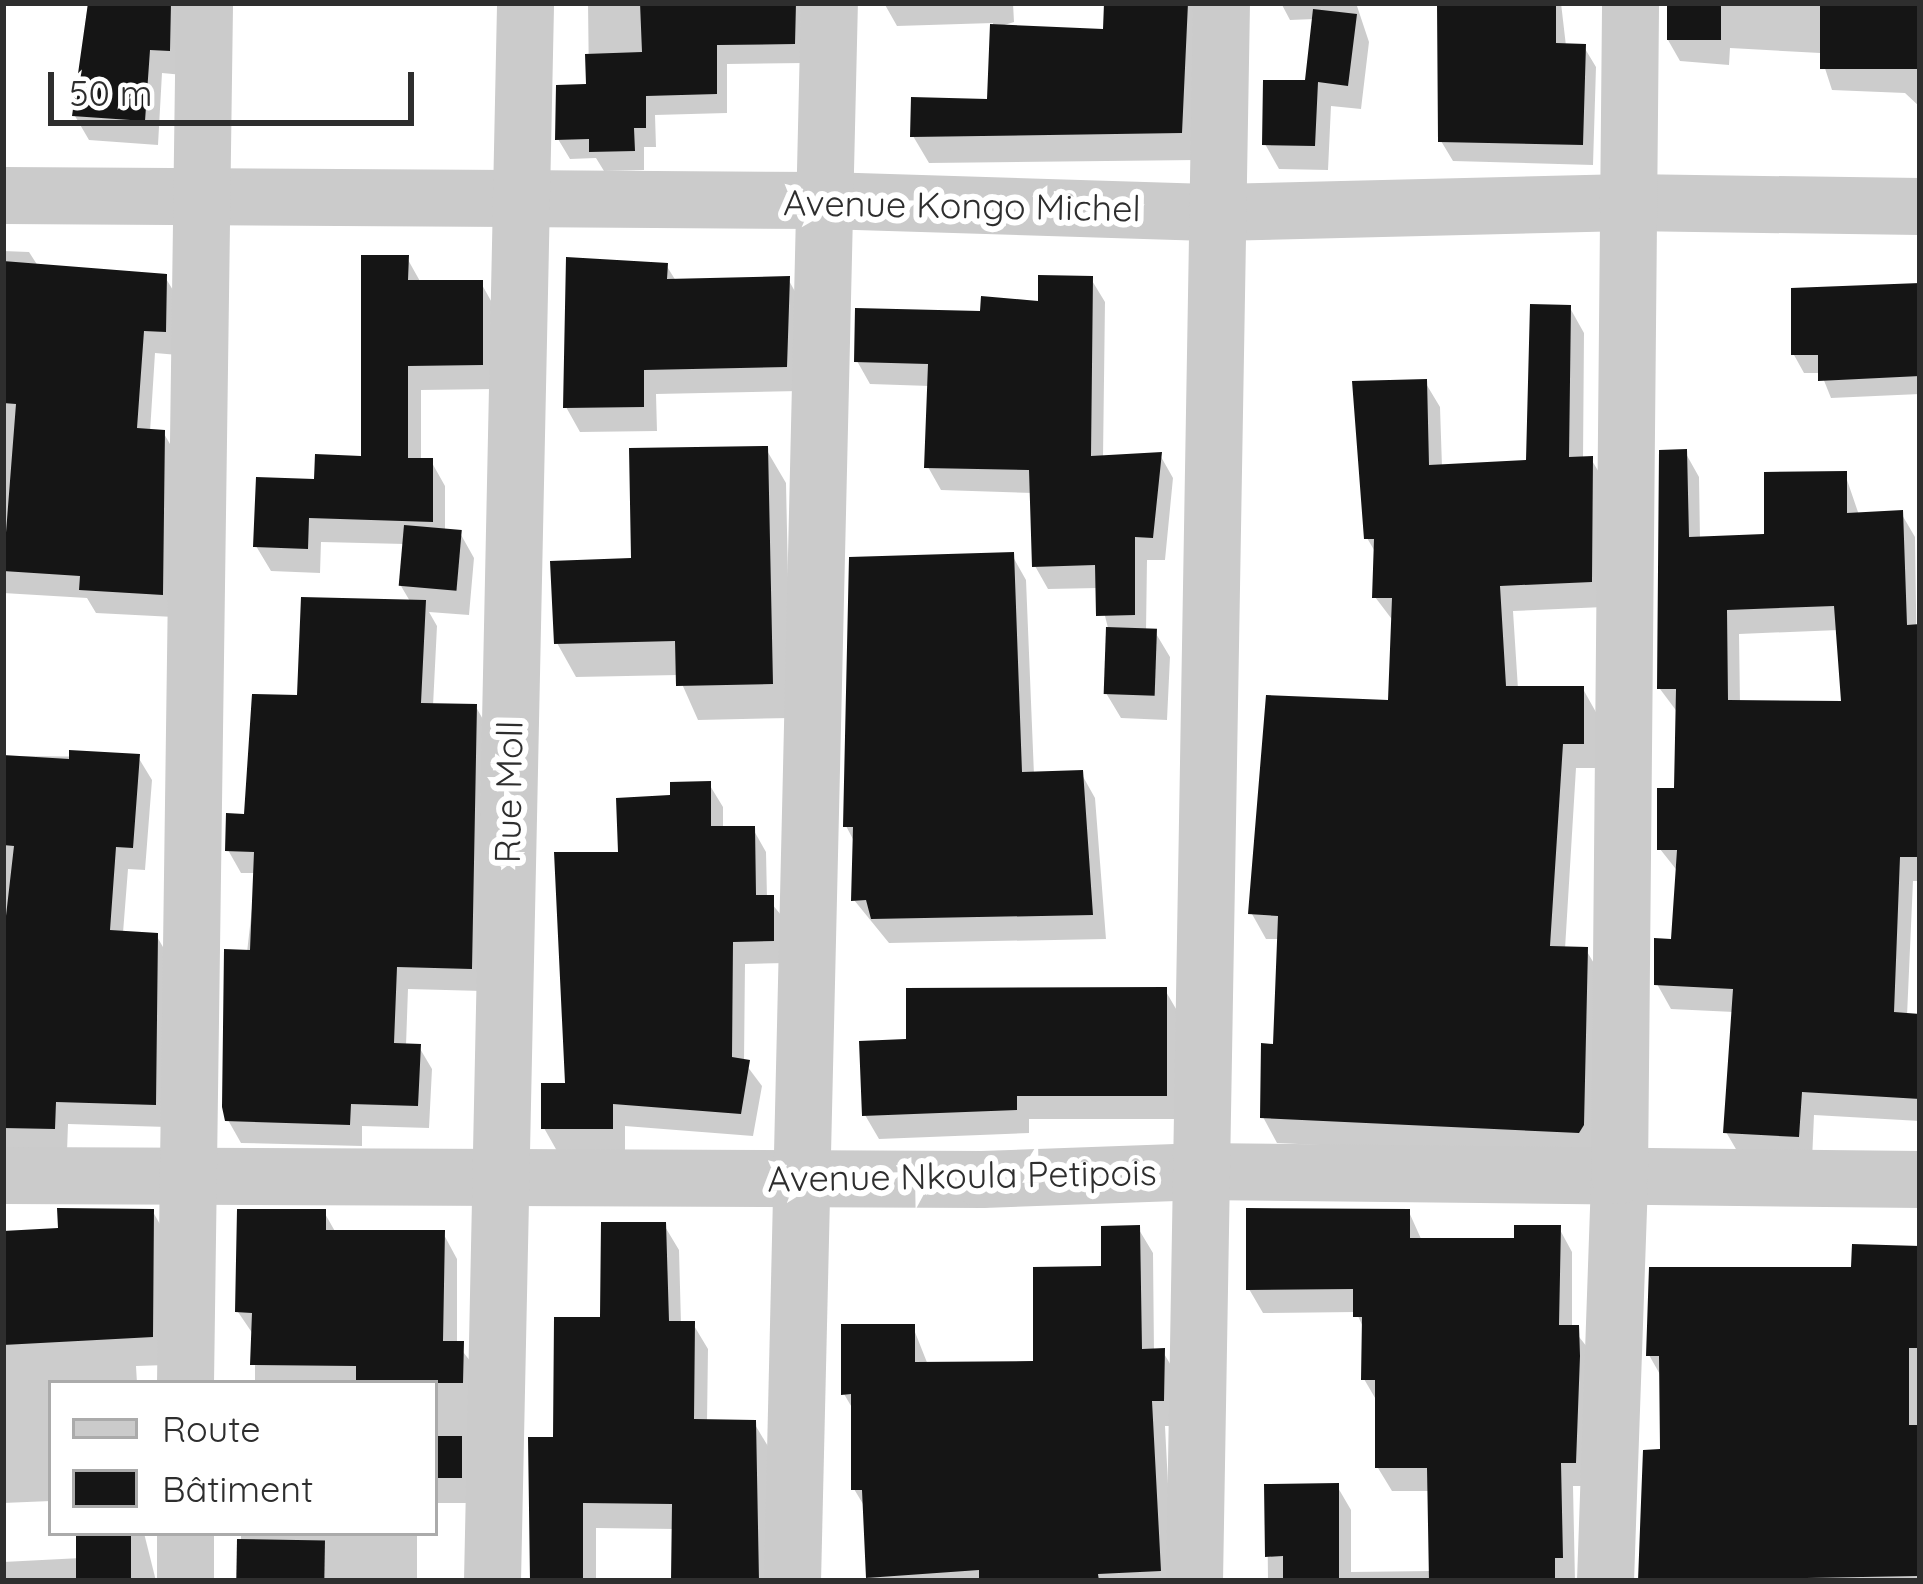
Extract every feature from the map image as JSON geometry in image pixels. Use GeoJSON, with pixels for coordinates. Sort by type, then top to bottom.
{"type":"FeatureCollection","features":[{"type":"Feature","properties":{"kind":"street"},"geometry":{"type":"LineString","coordinates":[[185,1380],[204,3]]}},
{"type":"Feature","properties":{"kind":"street","name":"Rue Moll"},"geometry":{"type":"LineString","coordinates":[[492,1581],[525,3]]}},
{"type":"Feature","properties":{"kind":"street"},"geometry":{"type":"LineString","coordinates":[[792,1581],[829,3]]}},
{"type":"Feature","properties":{"kind":"street"},"geometry":{"type":"LineString","coordinates":[[1194,1581],[1196,1171],[1221,3]]}},
{"type":"Feature","properties":{"kind":"street"},"geometry":{"type":"LineString","coordinates":[[1605,1581],[1619,1175],[1630,3]]}},
{"type":"Feature","properties":{"kind":"street","name":"Avenue Kongo Michel"},"geometry":{"type":"LineString","coordinates":[[3,196],[519,204],[824,200],[1216,212],[1627,202],[1920,206]]}},
{"type":"Feature","properties":{"kind":"street","name":"Avenue Nkoula Petipois"},"geometry":{"type":"LineString","coordinates":[[3,1175],[802,1178],[1196,1171],[1920,1179]]}},
{"type":"Feature","properties":{"kind":"street"},"geometry":{"type":"LineString","coordinates":[[185,1536],[185,1581]]}},
{"type":"Feature","properties":{"kind":"building"},"geometry":{"type":"Polygon","coordinates":[[[88,3],[171,3],[170,51],[150,50],[145,121],[72,116],[88,3]]]}},
{"type":"Feature","properties":{"kind":"building"},"geometry":{"type":"Polygon","coordinates":[[[640,3],[796,3],[795,44],[717,45],[717,94],[646,96],[646,128],[634,128],[635,151],[589,152],[589,139],[555,140],[556,85],[586,84],[585,54],[642,52],[640,3]]]}},
{"type":"Feature","properties":{"kind":"building"},"geometry":{"type":"Polygon","coordinates":[[[1104,3],[1188,3],[1182,133],[910,137],[911,97],[987,99],[990,24],[1103,29],[1104,3]]]}},
{"type":"Feature","properties":{"kind":"building"},"geometry":{"type":"Polygon","coordinates":[[[1437,3],[1556,3],[1556,43],[1586,44],[1583,145],[1438,142],[1437,3]]]}},
{"type":"Feature","properties":{"kind":"building"},"geometry":{"type":"Polygon","coordinates":[[[1667,3],[1721,3],[1721,40],[1667,40],[1667,3]]]}},
{"type":"Feature","properties":{"kind":"building"},"geometry":{"type":"Polygon","coordinates":[[[1820,3],[1920,3],[1920,69],[1820,69],[1820,3]]]}},
{"type":"Feature","properties":{"kind":"building"},"geometry":{"type":"Polygon","coordinates":[[[1313,9],[1357,14],[1348,86],[1318,82],[1315,146],[1262,145],[1263,80],[1305,80],[1313,9]]]}},
{"type":"Feature","properties":{"kind":"building"},"geometry":{"type":"Polygon","coordinates":[[[361,255],[409,255],[408,280],[483,280],[483,365],[408,366],[408,458],[433,458],[433,522],[309,518],[308,549],[253,547],[256,477],[314,479],[315,454],[361,456],[361,255]]]}},
{"type":"Feature","properties":{"kind":"building"},"geometry":{"type":"Polygon","coordinates":[[[566,257],[668,263],[667,279],[790,276],[787,367],[644,370],[644,407],[563,408],[566,257]]]}},
{"type":"Feature","properties":{"kind":"building"},"geometry":{"type":"Polygon","coordinates":[[[3,261],[167,274],[166,332],[144,331],[137,428],[165,430],[163,595],[79,590],[80,576],[3,571],[16,404],[3,403],[3,261]]]}},
{"type":"Feature","properties":{"kind":"building"},"geometry":{"type":"Polygon","coordinates":[[[1038,275],[1093,276],[1091,456],[1162,452],[1153,538],[1135,537],[1135,615],[1096,616],[1095,565],[1032,567],[1029,470],[924,468],[928,364],[854,362],[855,308],[980,311],[981,296],[1038,301],[1038,275]]]}},
{"type":"Feature","properties":{"kind":"building"},"geometry":{"type":"Polygon","coordinates":[[[1920,283],[1920,376],[1818,381],[1818,355],[1791,355],[1791,288],[1920,283]]]}},
{"type":"Feature","properties":{"kind":"building"},"geometry":{"type":"Polygon","coordinates":[[[1530,304],[1571,305],[1569,457],[1593,456],[1592,582],[1500,586],[1506,686],[1584,686],[1584,744],[1563,744],[1550,946],[1588,947],[1584,1125],[1579,1133],[1260,1118],[1261,1043],[1273,1044],[1278,916],[1248,914],[1266,695],[1388,700],[1392,598],[1372,598],[1374,539],[1364,539],[1352,381],[1427,379],[1429,465],[1526,460],[1530,304]]]}},
{"type":"Feature","properties":{"kind":"building"},"geometry":{"type":"Polygon","coordinates":[[[768,446],[773,684],[676,686],[675,641],[554,644],[550,561],[631,558],[629,448],[768,446]]]}},
{"type":"Feature","properties":{"kind":"building"},"geometry":{"type":"Polygon","coordinates":[[[1687,449],[1689,537],[1764,534],[1764,472],[1847,471],[1847,513],[1903,510],[1907,625],[1920,624],[1920,857],[1900,857],[1894,1012],[1920,1014],[1920,1099],[1802,1092],[1799,1137],[1723,1133],[1733,989],[1654,985],[1654,938],[1671,939],[1677,850],[1657,850],[1657,788],[1674,788],[1676,689],[1657,689],[1659,450],[1687,449]],[[1834,606],[1727,610],[1728,700],[1841,701],[1834,606]]]}},
{"type":"Feature","properties":{"kind":"building"},"geometry":{"type":"Polygon","coordinates":[[[404,525],[462,530],[456,591],[399,586],[404,525]]]}},
{"type":"Feature","properties":{"kind":"building"},"geometry":{"type":"Polygon","coordinates":[[[1014,552],[1022,772],[1083,770],[1093,915],[871,919],[866,900],[851,901],[853,827],[843,827],[849,557],[1014,552]]]}},
{"type":"Feature","properties":{"kind":"building"},"geometry":{"type":"Polygon","coordinates":[[[301,597],[426,600],[421,703],[477,704],[472,969],[397,967],[394,1043],[421,1044],[418,1106],[351,1104],[350,1125],[225,1121],[222,1107],[224,949],[250,950],[254,852],[225,851],[226,813],[244,814],[252,694],[297,695],[301,597]]]}},
{"type":"Feature","properties":{"kind":"building"},"geometry":{"type":"Polygon","coordinates":[[[1106,627],[1157,629],[1155,696],[1104,694],[1106,627]]]}},
{"type":"Feature","properties":{"kind":"building"},"geometry":{"type":"Polygon","coordinates":[[[69,750],[140,754],[133,848],[116,847],[110,930],[158,933],[156,1105],[56,1102],[55,1129],[3,1128],[3,942],[14,846],[3,845],[3,755],[69,759],[69,750]]]}},
{"type":"Feature","properties":{"kind":"building"},"geometry":{"type":"Polygon","coordinates":[[[711,781],[711,826],[755,826],[756,895],[774,895],[774,941],[733,942],[732,1057],[750,1060],[741,1114],[613,1104],[613,1129],[541,1129],[541,1083],[565,1083],[554,852],[618,852],[616,798],[670,795],[670,782],[711,781]]]}},
{"type":"Feature","properties":{"kind":"building"},"geometry":{"type":"Polygon","coordinates":[[[1167,987],[1167,1096],[1017,1096],[1017,1110],[862,1116],[859,1041],[906,1039],[906,988],[1167,987]]]}},
{"type":"Feature","properties":{"kind":"building"},"geometry":{"type":"Polygon","coordinates":[[[57,1208],[154,1209],[153,1337],[3,1345],[3,1231],[58,1228],[57,1208]]]}},
{"type":"Feature","properties":{"kind":"building"},"geometry":{"type":"Polygon","coordinates":[[[1246,1208],[1410,1209],[1410,1238],[1514,1238],[1514,1225],[1561,1225],[1559,1325],[1579,1325],[1580,1356],[1576,1463],[1561,1463],[1563,1558],[1555,1558],[1555,1581],[1429,1581],[1427,1468],[1375,1468],[1375,1380],[1361,1380],[1362,1317],[1353,1317],[1353,1289],[1246,1290],[1246,1208]]]}},
{"type":"Feature","properties":{"kind":"building"},"geometry":{"type":"Polygon","coordinates":[[[237,1209],[326,1209],[326,1230],[445,1230],[443,1341],[464,1341],[463,1383],[356,1380],[356,1366],[250,1365],[252,1313],[235,1312],[237,1209]]]}},
{"type":"Feature","properties":{"kind":"building"},"geometry":{"type":"Polygon","coordinates":[[[601,1222],[666,1222],[669,1321],[695,1321],[694,1419],[756,1420],[759,1581],[671,1581],[672,1504],[583,1503],[583,1581],[530,1581],[528,1437],[553,1437],[554,1317],[600,1317],[601,1222]]]}},
{"type":"Feature","properties":{"kind":"building"},"geometry":{"type":"Polygon","coordinates":[[[1140,1225],[1142,1349],[1165,1348],[1164,1401],[1152,1401],[1161,1571],[1098,1574],[1099,1581],[979,1581],[979,1570],[866,1578],[862,1490],[851,1490],[851,1394],[841,1395],[841,1324],[915,1324],[915,1362],[1033,1361],[1033,1267],[1101,1266],[1101,1226],[1140,1225]]]}},
{"type":"Feature","properties":{"kind":"building"},"geometry":{"type":"Polygon","coordinates":[[[1852,1244],[1920,1246],[1920,1348],[1909,1348],[1909,1425],[1920,1425],[1918,1576],[1638,1581],[1643,1450],[1660,1449],[1659,1356],[1646,1356],[1649,1267],[1851,1267],[1852,1244]]]}},
{"type":"Feature","properties":{"kind":"building"},"geometry":{"type":"Polygon","coordinates":[[[438,1436],[462,1436],[462,1478],[438,1478],[438,1436]]]}},
{"type":"Feature","properties":{"kind":"building"},"geometry":{"type":"Polygon","coordinates":[[[1339,1483],[1339,1581],[1283,1581],[1283,1556],[1265,1557],[1264,1484],[1339,1483]]]}},
{"type":"Feature","properties":{"kind":"building"},"geometry":{"type":"Polygon","coordinates":[[[76,1536],[131,1536],[131,1581],[76,1581],[76,1536]]]}},
{"type":"Feature","properties":{"kind":"building"},"geometry":{"type":"Polygon","coordinates":[[[237,1539],[325,1541],[324,1581],[236,1581],[237,1539]]]}}]}
